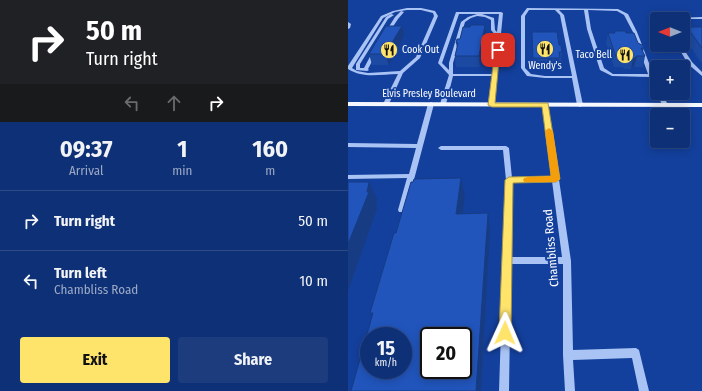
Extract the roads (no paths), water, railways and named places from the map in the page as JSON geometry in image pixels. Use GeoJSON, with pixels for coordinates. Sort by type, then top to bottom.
{"type":"FeatureCollection","features":[{"type":"Feature","properties":{"kind":"main road","name":"Elvis Presley Boulevard"},"geometry":{"type":"LineString","coordinates":[[348,104],[702,105]]}},
{"type":"Feature","properties":{"kind":"street"},"geometry":{"type":"LineString","coordinates":[[394,72],[391,70],[358,69],[358,64],[387,18],[410,9]]}},
{"type":"Feature","properties":{"kind":"street"},"geometry":{"type":"LineString","coordinates":[[386,104],[401,72],[418,58],[436,16],[434,12],[424,9],[410,9],[392,12],[382,17],[349,68],[356,73],[362,74],[388,74],[401,72]]}},
{"type":"Feature","properties":{"kind":"street"},"geometry":{"type":"LineString","coordinates":[[575,77],[545,77],[529,75],[523,68],[523,16],[528,9],[618,10],[626,14],[650,73]]}},
{"type":"Feature","properties":{"kind":"street"},"geometry":{"type":"LineString","coordinates":[[556,9],[562,15],[580,105]]}},
{"type":"Feature","properties":{"kind":"street"},"geometry":{"type":"LineString","coordinates":[[586,9],[585,12],[587,23],[602,69],[612,75],[650,76]]}},
{"type":"Feature","properties":{"kind":"street"},"geometry":{"type":"LineString","coordinates":[[384,37],[396,18],[402,12]]}},
{"type":"Feature","properties":{"kind":"street"},"geometry":{"type":"LineString","coordinates":[[492,105],[499,37],[501,13],[457,13],[440,63],[451,75],[495,75]]}},
{"type":"Feature","properties":{"kind":"street"},"geometry":{"type":"LineString","coordinates":[[443,104],[451,75],[451,63],[463,22],[466,18],[474,16],[489,17],[493,19],[493,30],[499,37]]}},
{"type":"Feature","properties":{"kind":"street"},"geometry":{"type":"LineString","coordinates":[[690,18],[702,18]]}},
{"type":"Feature","properties":{"kind":"street"},"geometry":{"type":"LineString","coordinates":[[348,23],[350,24],[348,28]]}},
{"type":"Feature","properties":{"kind":"street"},"geometry":{"type":"LineString","coordinates":[[365,70],[376,50]]}},
{"type":"Feature","properties":{"kind":"street"},"geometry":{"type":"LineString","coordinates":[[683,52],[690,63],[701,73]]}},
{"type":"Feature","properties":{"kind":"street"},"geometry":{"type":"LineString","coordinates":[[662,100],[665,105]]}},
{"type":"Feature","properties":{"kind":"street"},"geometry":{"type":"LineString","coordinates":[[401,215],[412,176],[418,146],[431,104]]}},
{"type":"Feature","properties":{"kind":"street","name":"Chambliss Road"},"geometry":{"type":"LineString","coordinates":[[545,105],[567,261],[570,391]]}},
{"type":"Feature","properties":{"kind":"street"},"geometry":{"type":"LineString","coordinates":[[348,145],[418,146]]}},
{"type":"Feature","properties":{"kind":"street"},"geometry":{"type":"LineString","coordinates":[[440,148],[506,148],[509,180],[504,391]]}},
{"type":"Feature","properties":{"kind":"street"},"geometry":{"type":"LineString","coordinates":[[348,177],[412,176]]}},
{"type":"Feature","properties":{"kind":"street"},"geometry":{"type":"LineString","coordinates":[[509,180],[556,179]]}},
{"type":"Feature","properties":{"kind":"street"},"geometry":{"type":"LineString","coordinates":[[507,260],[567,261]]}},
{"type":"Feature","properties":{"kind":"street"},"geometry":{"type":"LineString","coordinates":[[568,355],[636,353],[644,391]]}},
{"type":"Feature","properties":{"kind":"place","name":"Wendy's"},"geometry":{"type":"Point","coordinates":[545,49]}},
{"type":"Feature","properties":{"kind":"place","name":"Cook Out"},"geometry":{"type":"Point","coordinates":[389,50]}},
{"type":"Feature","properties":{"kind":"place","name":"Taco Bell"},"geometry":{"type":"Point","coordinates":[625,55]}}]}
